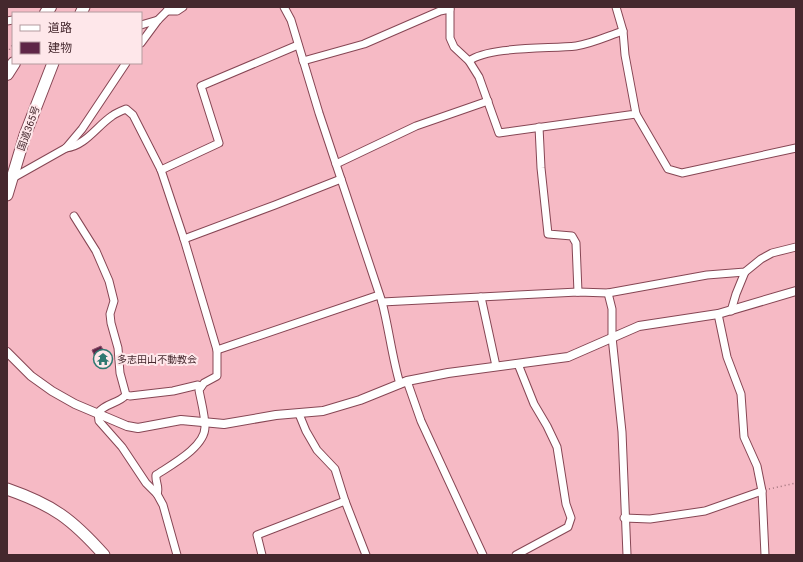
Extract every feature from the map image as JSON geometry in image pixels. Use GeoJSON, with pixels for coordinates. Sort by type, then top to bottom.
{"type":"FeatureCollection","features":[{"type":"Feature","properties":{"kind":"highway"},"geometry":{"type":"LineString","coordinates":[[7,74],[13,64]]}},
{"type":"Feature","properties":{"kind":"highway","name":"国道365号"},"geometry":{"type":"LineString","coordinates":[[7,195],[9,180],[24,135],[53,64]]}},
{"type":"Feature","properties":{"kind":"highway"},"geometry":{"type":"LineString","coordinates":[[7,489],[36,499],[60,512],[80,529],[104,555]]}},
{"type":"Feature","properties":{"kind":"street"},"geometry":{"type":"LineString","coordinates":[[142,42],[158,20],[169,9],[177,11],[183,7]]}},
{"type":"Feature","properties":{"kind":"street"},"geometry":{"type":"LineString","coordinates":[[284,7],[291,20],[303,62],[382,302],[389,330],[394,364],[483,555]]}},
{"type":"Feature","properties":{"kind":"street"},"geometry":{"type":"LineString","coordinates":[[616,7],[623,31],[625,54],[636,114],[668,169],[682,173],[796,148]]}},
{"type":"Feature","properties":{"kind":"street"},"geometry":{"type":"LineString","coordinates":[[303,62],[364,44],[450,8],[450,38],[454,47],[469,61],[479,77],[500,133],[636,114]]}},
{"type":"Feature","properties":{"kind":"street"},"geometry":{"type":"LineString","coordinates":[[142,25],[158,20]]}},
{"type":"Feature","properties":{"kind":"street"},"geometry":{"type":"LineString","coordinates":[[469,61],[475,57],[501,52],[577,46],[623,31]]}},
{"type":"Feature","properties":{"kind":"street"},"geometry":{"type":"LineString","coordinates":[[161,170],[219,143],[201,86],[298,45]]}},
{"type":"Feature","properties":{"kind":"street"},"geometry":{"type":"LineString","coordinates":[[9,180],[66,148],[82,129],[125,64]]}},
{"type":"Feature","properties":{"kind":"street"},"geometry":{"type":"LineString","coordinates":[[336,164],[416,126],[488,101]]}},
{"type":"Feature","properties":{"kind":"street"},"geometry":{"type":"LineString","coordinates":[[66,148],[74,147],[112,116],[126,109],[133,115],[161,170],[184,238],[217,350],[217,376],[204,383],[199,390],[205,428],[200,440],[189,453],[156,475],[159,490],[157,494]]}},
{"type":"Feature","properties":{"kind":"street"},"geometry":{"type":"LineString","coordinates":[[539,127],[541,168],[548,234],[572,236],[576,243],[578,292]]}},
{"type":"Feature","properties":{"kind":"street"},"geometry":{"type":"LineString","coordinates":[[184,238],[341,179]]}},
{"type":"Feature","properties":{"kind":"street"},"geometry":{"type":"LineString","coordinates":[[74,216],[96,251],[109,281],[114,300],[110,314],[111,323],[118,348],[120,373],[126,395]]}},
{"type":"Feature","properties":{"kind":"street"},"geometry":{"type":"LineString","coordinates":[[731,311],[745,272],[761,259],[772,253],[796,248]]}},
{"type":"Feature","properties":{"kind":"street"},"geometry":{"type":"LineString","coordinates":[[382,302],[578,292],[608,293],[707,275],[745,272]]}},
{"type":"Feature","properties":{"kind":"street"},"geometry":{"type":"LineString","coordinates":[[7,352],[31,376],[52,391],[75,404],[126,426],[138,428],[181,420],[224,424],[276,415],[323,411],[360,400],[404,383],[496,366],[568,356],[640,326],[718,314],[796,291]]}},
{"type":"Feature","properties":{"kind":"street"},"geometry":{"type":"LineString","coordinates":[[608,293],[612,310],[612,337],[622,432],[624,518],[627,555]]}},
{"type":"Feature","properties":{"kind":"street"},"geometry":{"type":"LineString","coordinates":[[217,350],[379,294]]}},
{"type":"Feature","properties":{"kind":"street"},"geometry":{"type":"LineString","coordinates":[[481,297],[496,366]]}},
{"type":"Feature","properties":{"kind":"street"},"geometry":{"type":"LineString","coordinates":[[718,314],[726,357],[741,394],[744,437],[757,466],[762,491],[765,555]]}},
{"type":"Feature","properties":{"kind":"street"},"geometry":{"type":"LineString","coordinates":[[516,555],[568,527],[571,518],[566,504],[564,482],[557,447],[534,404],[518,364]]}},
{"type":"Feature","properties":{"kind":"street"},"geometry":{"type":"LineString","coordinates":[[177,555],[164,505],[157,494],[146,483],[122,447],[100,422],[98,413],[102,407],[120,401],[126,395],[173,391],[198,385],[201,387]]}},
{"type":"Feature","properties":{"kind":"street"},"geometry":{"type":"LineString","coordinates":[[299,414],[306,432],[317,450],[335,469],[366,555]]}},
{"type":"Feature","properties":{"kind":"street"},"geometry":{"type":"LineString","coordinates":[[624,518],[650,519],[705,511],[762,491]]}},
{"type":"Feature","properties":{"kind":"street"},"geometry":{"type":"LineString","coordinates":[[262,555],[257,535],[346,501]]}},
{"type":"Feature","properties":{"kind":"path"},"geometry":{"type":"LineString","coordinates":[[762,491],[796,483]]}},
{"type":"Feature","properties":{"kind":"building"},"geometry":{"type":"Polygon","coordinates":[[[101,346],[107,360],[98,364],[92,350],[101,346]]]}},
{"type":"Feature","properties":{"kind":"place","name":"多志田山不動教会"},"geometry":{"type":"Point","coordinates":[103,359]}}]}
